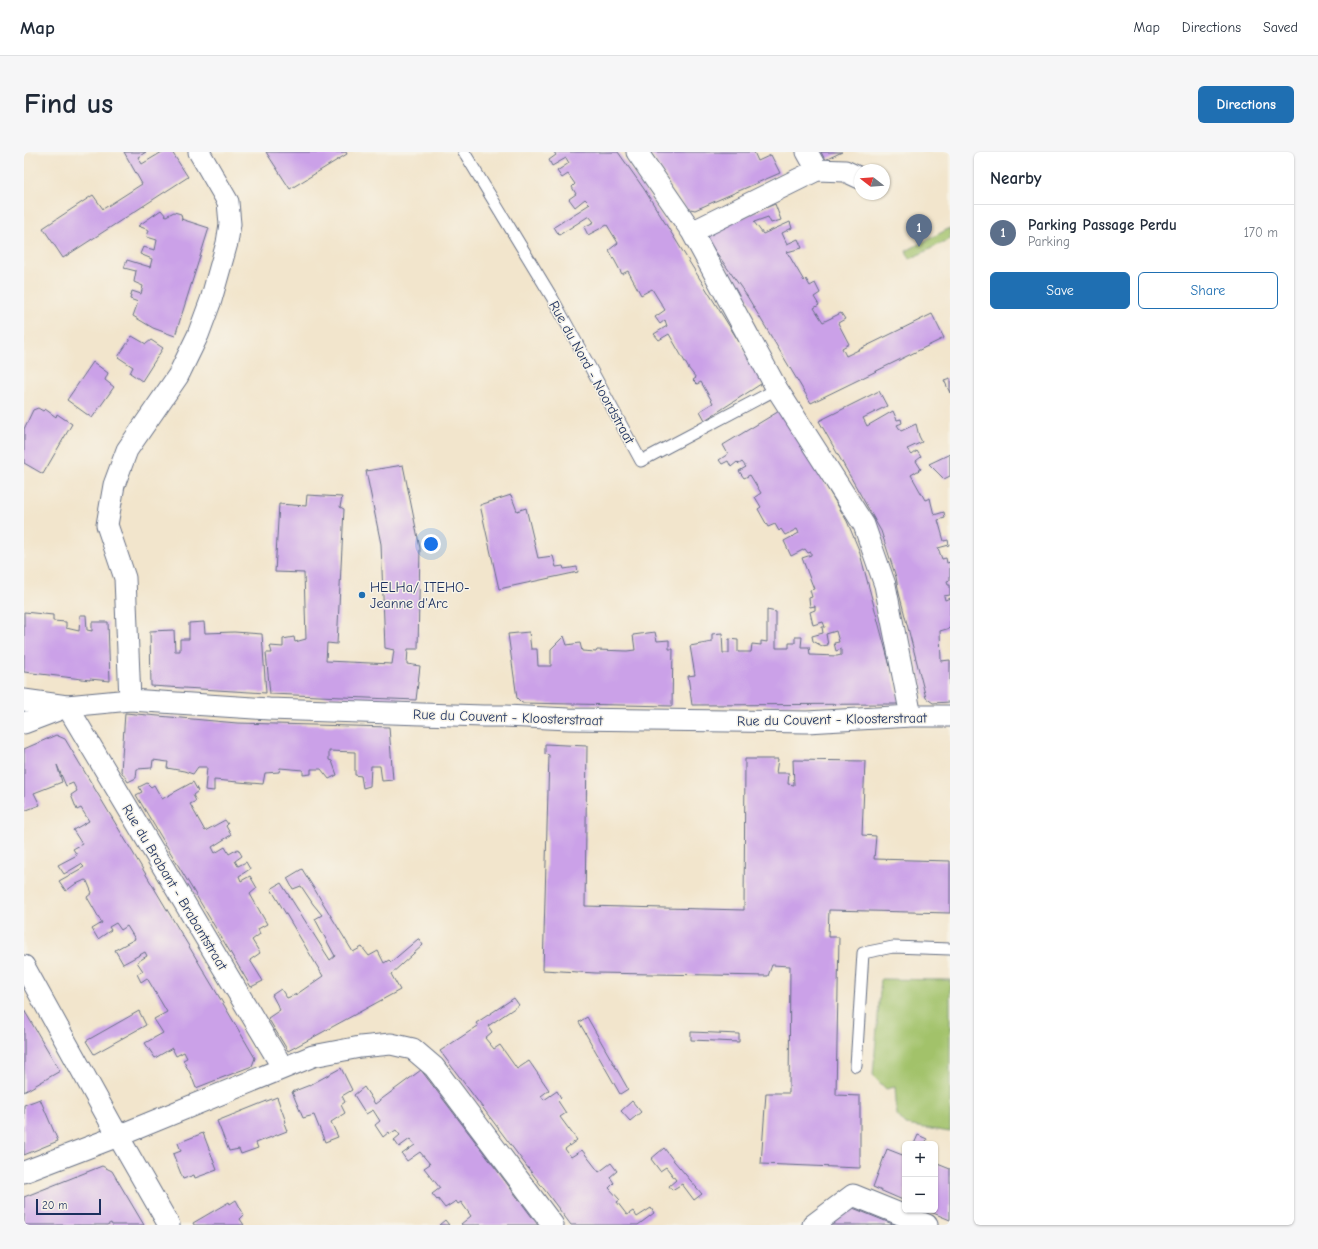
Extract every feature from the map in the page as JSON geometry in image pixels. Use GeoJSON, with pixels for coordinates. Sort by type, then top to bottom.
{"type":"FeatureCollection","features":[{"type":"Feature","properties":{"kind":"street"},"geometry":{"type":"LineString","coordinates":[[130,700],[125,578],[106,525],[114,485],[127,450],[178,376],[198,335],[211,300],[227,244],[230,224],[228,202],[199,152]]}},
{"type":"Feature","properties":{"kind":"street"},"geometry":{"type":"LineString","coordinates":[[637,152],[692,232],[777,389],[864,525],[884,585],[911,716]]}},
{"type":"Feature","properties":{"kind":"street"},"geometry":{"type":"LineString","coordinates":[[807,152],[817,170]]}},
{"type":"Feature","properties":{"kind":"street"},"geometry":{"type":"LineString","coordinates":[[692,232],[817,170],[845,170],[854,175]]}},
{"type":"Feature","properties":{"kind":"street","name":"Rue du Couvent - Kloosterstraat"},"geometry":{"type":"LineString","coordinates":[[24,700],[66,706],[130,700],[305,711],[569,719],[807,722],[911,716],[950,716]]}},
{"type":"Feature","properties":{"kind":"street","name":"Rue du Couvent - Kloosterstraat"},"geometry":{"type":"LineString","coordinates":[[24,723],[66,706]]}},
{"type":"Feature","properties":{"kind":"street","name":"Rue du Brabant - Brabantstraat"},"geometry":{"type":"LineString","coordinates":[[66,706],[283,1068]]}},
{"type":"Feature","properties":{"kind":"street"},"geometry":{"type":"LineString","coordinates":[[24,966],[118,1136],[170,1225]]}},
{"type":"Feature","properties":{"kind":"street"},"geometry":{"type":"LineString","coordinates":[[24,1172],[118,1136],[313,1056],[360,1047],[391,1044],[413,1049],[434,1067],[553,1225]]}},
{"type":"Feature","properties":{"kind":"street"},"geometry":{"type":"LineString","coordinates":[[813,1225],[853,1195],[927,1225]]}},
{"type":"Feature","properties":{"kind":"lane","name":"Rue du Nord - Noordstraat"},"geometry":{"type":"LineString","coordinates":[[464,152],[553,299],[641,461],[777,389]]}},
{"type":"Feature","properties":{"kind":"lane"},"geometry":{"type":"LineString","coordinates":[[856,1066],[863,953],[894,947],[950,949]]}},
{"type":"Feature","properties":{"kind":"green space"},"geometry":{"type":"Polygon","coordinates":[[[950,228],[950,239],[910,259],[906,251],[950,228]]]}},
{"type":"Feature","properties":{"kind":"green space"},"geometry":{"type":"Polygon","coordinates":[[[881,979],[950,980],[950,1132],[906,1125],[897,1115],[895,1087],[886,1089],[873,1076],[881,979]]]}},
{"type":"Feature","properties":{"kind":"building"},"geometry":{"type":"Polygon","coordinates":[[[124,152],[146,152],[138,157],[142,164],[162,152],[172,152],[188,177],[63,258],[43,228],[93,195],[103,209],[142,184],[124,152]]]}},
{"type":"Feature","properties":{"kind":"building"},"geometry":{"type":"Polygon","coordinates":[[[266,152],[346,152],[347,154],[290,189],[266,152]]]}},
{"type":"Feature","properties":{"kind":"building"},"geometry":{"type":"Polygon","coordinates":[[[554,152],[618,152],[644,189],[764,382],[705,420],[700,411],[713,403],[701,382],[697,384],[693,380],[696,378],[689,369],[669,334],[659,340],[654,334],[667,326],[665,320],[660,324],[655,317],[665,310],[652,289],[641,295],[628,271],[622,274],[609,250],[618,243],[607,225],[588,235],[584,227],[594,222],[589,216],[559,235],[554,227],[590,204],[585,199],[575,207],[569,199],[576,194],[572,187],[575,184],[568,174],[562,178],[557,171],[569,163],[566,158],[552,166],[549,160],[556,155],[554,152]]]}},
{"type":"Feature","properties":{"kind":"building"},"geometry":{"type":"Polygon","coordinates":[[[650,152],[754,152],[758,161],[771,155],[780,173],[695,210],[686,208],[650,152]]]}},
{"type":"Feature","properties":{"kind":"building"},"geometry":{"type":"Polygon","coordinates":[[[821,152],[842,152],[825,160],[821,152]]]}},
{"type":"Feature","properties":{"kind":"building"},"geometry":{"type":"Polygon","coordinates":[[[775,204],[781,220],[771,223],[768,217],[754,222],[763,234],[790,222],[792,228],[782,233],[787,244],[798,239],[802,248],[787,252],[804,281],[806,279],[810,286],[815,283],[820,293],[814,297],[819,305],[814,308],[823,322],[841,313],[845,319],[838,323],[849,344],[842,348],[846,356],[932,314],[944,338],[811,403],[747,296],[706,238],[708,232],[775,204]]]}},
{"type":"Feature","properties":{"kind":"building"},"geometry":{"type":"Polygon","coordinates":[[[161,210],[166,216],[174,212],[181,214],[181,219],[209,228],[175,336],[153,328],[133,316],[138,302],[130,299],[132,291],[141,294],[143,286],[134,282],[136,271],[124,268],[127,260],[150,267],[152,259],[140,254],[143,247],[155,250],[157,240],[147,237],[149,230],[138,226],[161,210]]]}},
{"type":"Feature","properties":{"kind":"building"},"geometry":{"type":"Polygon","coordinates":[[[132,336],[146,344],[151,340],[163,348],[142,381],[130,373],[133,367],[118,357],[132,336]]]}},
{"type":"Feature","properties":{"kind":"building"},"geometry":{"type":"Polygon","coordinates":[[[93,362],[108,373],[105,380],[114,387],[92,418],[67,400],[93,362]]]}},
{"type":"Feature","properties":{"kind":"building"},"geometry":{"type":"Polygon","coordinates":[[[950,378],[950,393],[944,380],[950,378]]]}},
{"type":"Feature","properties":{"kind":"building"},"geometry":{"type":"Polygon","coordinates":[[[879,391],[887,406],[863,418],[867,426],[893,411],[897,420],[901,419],[902,423],[897,425],[901,431],[916,424],[922,442],[907,449],[912,455],[917,451],[921,457],[916,461],[921,469],[911,475],[925,500],[930,498],[934,515],[944,512],[945,518],[938,520],[944,541],[948,540],[949,545],[938,548],[942,559],[946,558],[947,563],[950,562],[950,580],[947,581],[948,585],[950,585],[950,595],[944,596],[945,600],[950,598],[950,628],[940,631],[941,661],[950,660],[950,702],[933,703],[926,698],[896,577],[881,531],[819,421],[879,391]]]}},
{"type":"Feature","properties":{"kind":"building"},"geometry":{"type":"Polygon","coordinates":[[[38,408],[43,411],[45,409],[56,417],[57,414],[72,424],[43,474],[24,463],[24,429],[33,410],[38,408]]]}},
{"type":"Feature","properties":{"kind":"building"},"geometry":{"type":"Polygon","coordinates":[[[781,410],[847,521],[859,550],[899,700],[897,704],[692,705],[688,676],[695,675],[690,646],[712,642],[712,634],[722,633],[723,653],[729,653],[729,639],[738,640],[738,652],[751,652],[752,644],[761,645],[761,641],[767,642],[767,610],[776,612],[776,648],[789,648],[789,643],[795,643],[795,637],[802,637],[801,647],[809,647],[810,655],[841,655],[841,649],[836,651],[834,643],[839,642],[836,631],[826,634],[828,645],[822,646],[813,641],[812,636],[823,633],[822,627],[825,627],[823,622],[813,625],[810,612],[815,610],[815,606],[810,607],[809,598],[812,597],[810,590],[814,589],[802,558],[811,555],[811,552],[808,553],[805,549],[791,556],[784,541],[799,533],[797,529],[785,535],[781,529],[779,531],[775,524],[768,527],[758,509],[761,507],[755,497],[761,493],[750,475],[744,478],[739,471],[746,467],[742,462],[739,464],[737,462],[731,467],[728,461],[722,464],[719,460],[728,454],[723,445],[781,410]]]}},
{"type":"Feature","properties":{"kind":"building"},"geometry":{"type":"Polygon","coordinates":[[[950,454],[950,476],[944,479],[929,464],[950,454]]]}},
{"type":"Feature","properties":{"kind":"building"},"geometry":{"type":"Polygon","coordinates":[[[403,465],[420,548],[418,649],[408,649],[407,664],[420,666],[416,700],[270,694],[266,653],[272,653],[270,646],[283,647],[283,639],[294,637],[295,642],[306,639],[304,573],[275,572],[279,504],[306,506],[307,495],[342,497],[340,507],[344,509],[337,644],[327,643],[326,661],[392,664],[394,650],[385,648],[381,544],[366,471],[403,465]]]}},
{"type":"Feature","properties":{"kind":"building"},"geometry":{"type":"Polygon","coordinates":[[[511,495],[517,511],[526,508],[538,558],[553,556],[556,567],[563,566],[564,569],[577,567],[578,572],[499,589],[480,505],[511,495]]]}},
{"type":"Feature","properties":{"kind":"building"},"geometry":{"type":"Polygon","coordinates":[[[24,612],[53,615],[53,621],[66,622],[66,628],[79,631],[80,615],[86,615],[87,630],[92,631],[92,622],[108,622],[110,681],[24,672],[24,612]]]}},
{"type":"Feature","properties":{"kind":"building"},"geometry":{"type":"Polygon","coordinates":[[[204,622],[205,633],[234,632],[262,634],[266,693],[151,686],[150,631],[174,630],[175,651],[180,651],[180,639],[189,639],[189,623],[204,622]]]}},
{"type":"Feature","properties":{"kind":"building"},"geometry":{"type":"Polygon","coordinates":[[[529,632],[531,649],[537,649],[538,666],[551,666],[551,649],[564,636],[567,645],[580,643],[582,651],[627,651],[635,650],[633,635],[655,632],[657,641],[669,640],[669,649],[673,649],[672,706],[522,703],[517,698],[508,634],[529,632]]]}},
{"type":"Feature","properties":{"kind":"building"},"geometry":{"type":"Polygon","coordinates":[[[125,713],[237,723],[389,727],[393,780],[382,781],[380,766],[371,766],[370,786],[363,788],[361,776],[355,775],[355,752],[329,751],[329,760],[332,761],[337,775],[329,779],[321,769],[311,769],[311,774],[303,775],[303,770],[280,768],[279,772],[265,773],[263,784],[214,780],[214,791],[205,790],[207,767],[198,767],[193,774],[167,768],[168,762],[153,760],[152,768],[137,769],[136,778],[128,782],[121,771],[125,713]]]}},
{"type":"Feature","properties":{"kind":"building"},"geometry":{"type":"Polygon","coordinates":[[[56,735],[65,739],[221,1000],[255,1058],[252,1066],[196,1088],[183,1060],[187,1058],[184,1052],[176,1056],[172,1048],[155,1058],[145,1043],[163,1033],[154,1019],[167,1012],[147,978],[141,982],[137,974],[143,971],[137,962],[147,956],[145,952],[123,964],[115,950],[135,939],[127,926],[121,930],[116,923],[109,927],[111,930],[98,939],[92,929],[102,923],[87,897],[92,893],[87,881],[85,880],[74,885],[66,891],[59,881],[84,867],[81,864],[64,874],[58,865],[77,855],[73,849],[82,844],[73,830],[89,821],[81,808],[77,810],[71,795],[77,791],[73,783],[66,786],[57,765],[62,782],[34,793],[40,805],[24,811],[24,749],[56,735]]]}},
{"type":"Feature","properties":{"kind":"building"},"geometry":{"type":"Polygon","coordinates":[[[545,744],[587,746],[585,906],[744,910],[745,759],[778,759],[776,773],[789,773],[788,784],[794,785],[793,760],[865,761],[862,835],[876,836],[874,859],[950,861],[950,913],[829,910],[828,937],[839,937],[836,1095],[860,1096],[860,1168],[761,1164],[766,1093],[789,1093],[790,966],[772,965],[768,976],[596,973],[543,970],[549,755],[545,754],[545,744]]]}},
{"type":"Feature","properties":{"kind":"building"},"geometry":{"type":"Polygon","coordinates":[[[193,782],[198,791],[193,795],[196,801],[190,804],[205,831],[225,820],[228,824],[226,826],[231,835],[212,847],[215,853],[225,847],[229,854],[238,849],[242,856],[235,861],[238,866],[246,862],[250,869],[239,876],[241,881],[250,876],[257,888],[250,894],[267,924],[258,929],[260,934],[252,940],[260,953],[250,960],[263,981],[251,987],[136,795],[142,792],[139,787],[147,783],[151,787],[154,785],[162,799],[193,782]]]}},
{"type":"Feature","properties":{"kind":"building"},"geometry":{"type":"Polygon","coordinates":[[[302,869],[353,952],[362,947],[369,956],[378,951],[384,963],[389,960],[391,962],[418,939],[423,945],[391,974],[400,990],[288,1051],[268,1018],[280,1010],[272,995],[281,989],[287,998],[297,994],[323,976],[271,889],[281,883],[330,960],[335,956],[315,919],[322,915],[301,886],[293,889],[287,878],[302,869]]]}},
{"type":"Feature","properties":{"kind":"building"},"geometry":{"type":"Polygon","coordinates":[[[514,998],[519,1005],[488,1026],[492,1032],[485,1038],[494,1049],[500,1045],[517,1069],[529,1061],[549,1090],[541,1096],[544,1100],[557,1091],[561,1098],[558,1101],[566,1113],[560,1117],[577,1140],[565,1149],[571,1157],[582,1150],[599,1172],[611,1163],[617,1171],[610,1177],[614,1183],[609,1188],[620,1200],[617,1202],[627,1215],[633,1211],[637,1217],[651,1208],[654,1213],[638,1225],[571,1225],[440,1051],[478,1026],[476,1023],[514,998]]]}},
{"type":"Feature","properties":{"kind":"building"},"geometry":{"type":"Polygon","coordinates":[[[24,1010],[60,1071],[24,1092],[24,1010]]]}},
{"type":"Feature","properties":{"kind":"building"},"geometry":{"type":"Polygon","coordinates":[[[139,1011],[146,1025],[94,1054],[86,1041],[139,1011]]]}},
{"type":"Feature","properties":{"kind":"building"},"geometry":{"type":"Polygon","coordinates":[[[587,1017],[628,1089],[620,1094],[579,1022],[587,1017]]]}},
{"type":"Feature","properties":{"kind":"building"},"geometry":{"type":"Polygon","coordinates":[[[691,1032],[739,1034],[739,1042],[691,1040],[691,1032]]]}},
{"type":"Feature","properties":{"kind":"building"},"geometry":{"type":"Polygon","coordinates":[[[341,1068],[352,1090],[342,1096],[345,1102],[341,1105],[345,1113],[331,1122],[338,1137],[325,1142],[314,1115],[303,1118],[292,1092],[310,1085],[341,1068]]]}},
{"type":"Feature","properties":{"kind":"building"},"geometry":{"type":"Polygon","coordinates":[[[421,1070],[538,1225],[462,1225],[461,1224],[471,1216],[461,1202],[458,1204],[456,1201],[445,1208],[432,1194],[440,1188],[424,1168],[430,1164],[420,1152],[407,1161],[402,1154],[415,1145],[410,1139],[399,1147],[394,1140],[400,1135],[396,1130],[390,1134],[389,1132],[383,1137],[375,1125],[380,1121],[373,1110],[366,1114],[354,1095],[364,1087],[375,1104],[421,1070]]]}},
{"type":"Feature","properties":{"kind":"building"},"geometry":{"type":"Polygon","coordinates":[[[277,1097],[286,1122],[284,1123],[287,1131],[256,1143],[258,1148],[241,1154],[239,1149],[229,1151],[217,1121],[277,1097]]]}},
{"type":"Feature","properties":{"kind":"building"},"geometry":{"type":"Polygon","coordinates":[[[40,1099],[58,1141],[24,1155],[24,1105],[40,1099]]]}},
{"type":"Feature","properties":{"kind":"building"},"geometry":{"type":"Polygon","coordinates":[[[632,1101],[641,1112],[630,1121],[621,1111],[632,1101]]]}},
{"type":"Feature","properties":{"kind":"building"},"geometry":{"type":"Polygon","coordinates":[[[203,1133],[217,1170],[195,1178],[194,1175],[183,1179],[173,1154],[181,1151],[178,1143],[203,1133]]]}},
{"type":"Feature","properties":{"kind":"building"},"geometry":{"type":"Polygon","coordinates":[[[918,1135],[927,1139],[926,1141],[915,1141],[918,1135]]]}},
{"type":"Feature","properties":{"kind":"building"},"geometry":{"type":"Polygon","coordinates":[[[664,1148],[702,1194],[694,1200],[682,1184],[672,1190],[669,1186],[676,1180],[666,1167],[660,1171],[651,1159],[664,1148]]]}},
{"type":"Feature","properties":{"kind":"building"},"geometry":{"type":"Polygon","coordinates":[[[887,1149],[902,1155],[902,1200],[873,1187],[887,1149]]]}},
{"type":"Feature","properties":{"kind":"building"},"geometry":{"type":"Polygon","coordinates":[[[938,1164],[950,1169],[950,1220],[933,1213],[938,1213],[938,1164]]]}},
{"type":"Feature","properties":{"kind":"building"},"geometry":{"type":"Polygon","coordinates":[[[102,1166],[112,1171],[144,1225],[112,1225],[111,1223],[107,1225],[24,1225],[24,1197],[102,1166]]]}},
{"type":"Feature","properties":{"kind":"building"},"geometry":{"type":"Polygon","coordinates":[[[236,1200],[244,1215],[240,1219],[244,1225],[194,1225],[193,1223],[229,1202],[230,1204],[236,1200]]]}},
{"type":"Feature","properties":{"kind":"building"},"geometry":{"type":"Polygon","coordinates":[[[853,1208],[895,1225],[830,1225],[853,1208]]]}},
{"type":"Feature","properties":{"kind":"building"},"geometry":{"type":"Polygon","coordinates":[[[445,1220],[449,1225],[439,1225],[445,1220]]]}},
{"type":"Feature","properties":{"kind":"place","name":"Parking Passage Perdu"},"geometry":{"type":"Point","coordinates":[919,247]}},
{"type":"Feature","properties":{"kind":"place","name":"HELHa/ ITEHO- Jeanne d'Arc"},"geometry":{"type":"Point","coordinates":[362,595]}}]}
